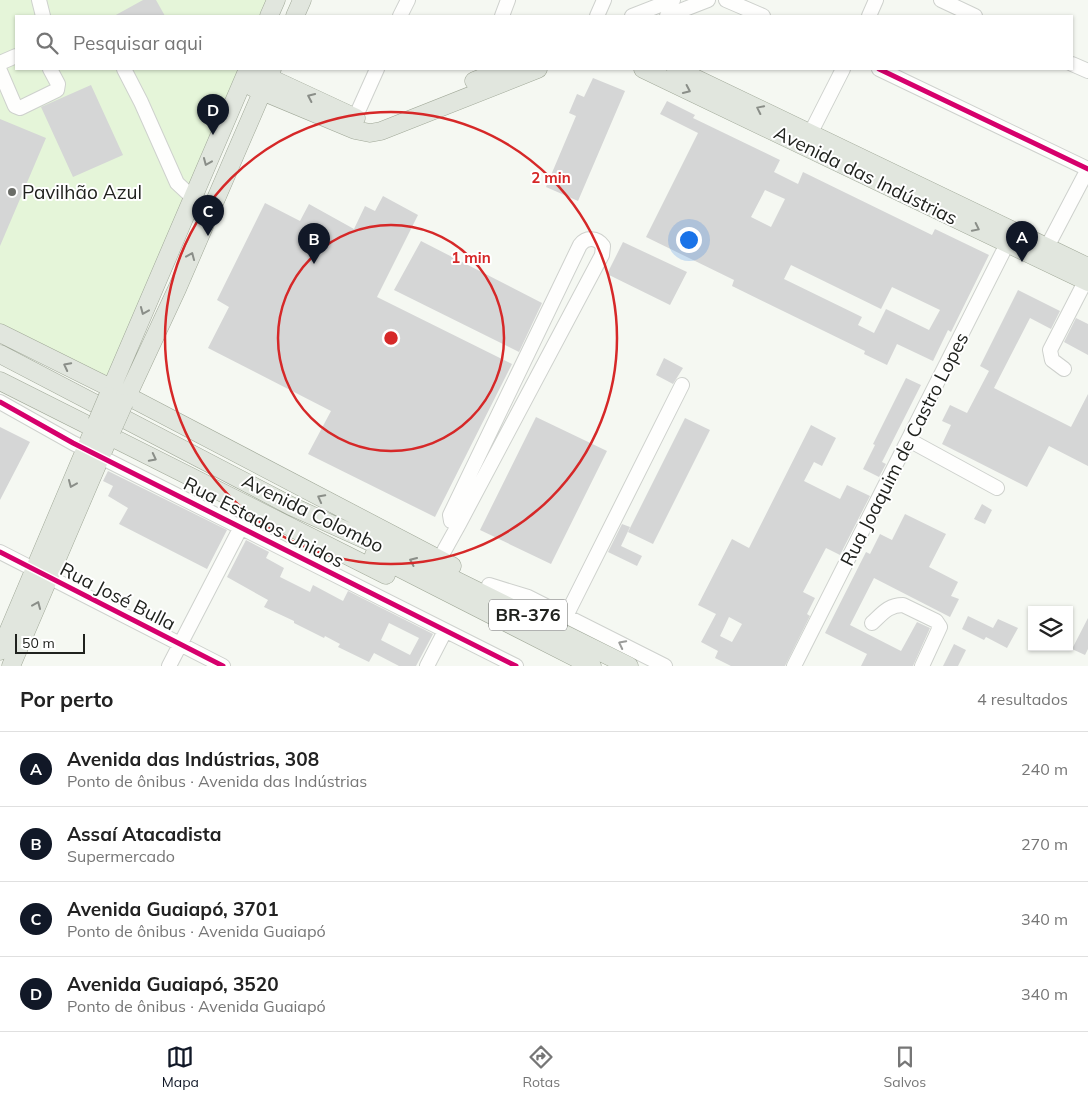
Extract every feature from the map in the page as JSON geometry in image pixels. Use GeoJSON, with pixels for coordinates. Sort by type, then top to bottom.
{"type":"FeatureCollection","features":[{"type":"Feature","properties":{"kind":"main road"},"geometry":{"type":"LineString","coordinates":[[269,15],[276,0]]}},
{"type":"Feature","properties":{"kind":"main road"},"geometry":{"type":"LineString","coordinates":[[295,15],[302,0]]}},
{"type":"Feature","properties":{"kind":"main road"},"geometry":{"type":"LineString","coordinates":[[6,658],[104,429],[192,197],[247,73],[267,79],[355,118],[375,121],[386,118],[479,74],[499,70]]}},
{"type":"Feature","properties":{"kind":"main road"},"geometry":{"type":"LineString","coordinates":[[267,79],[355,130],[370,133],[381,131],[535,70]]}},
{"type":"Feature","properties":{"kind":"main road","name":"Avenida das Indústrias"},"geometry":{"type":"LineString","coordinates":[[645,70],[808,139]]}},
{"type":"Feature","properties":{"kind":"main road","name":"Avenida das Indústrias"},"geometry":{"type":"LineString","coordinates":[[678,70],[808,139],[1087,276]]}},
{"type":"Feature","properties":{"kind":"main road"},"geometry":{"type":"LineString","coordinates":[[117,396],[177,290],[267,79]]}},
{"type":"Feature","properties":{"kind":"main road"},"geometry":{"type":"LineString","coordinates":[[192,197],[212,207]]}},
{"type":"Feature","properties":{"kind":"main road","name":"Avenida das Indústrias"},"geometry":{"type":"LineString","coordinates":[[1010,237],[1047,247],[1087,276]]}},
{"type":"Feature","properties":{"kind":"main road"},"geometry":{"type":"LineString","coordinates":[[0,333],[117,396],[489,585],[593,660]]}},
{"type":"Feature","properties":{"kind":"main road","name":"Avenida Colombo"},"geometry":{"type":"LineString","coordinates":[[0,354],[136,423],[291,506],[457,580],[593,660]]}},
{"type":"Feature","properties":{"kind":"main road","name":"Avenida Colombo"},"geometry":{"type":"LineString","coordinates":[[0,367],[593,660],[629,666]]}},
{"type":"Feature","properties":{"kind":"main road"},"geometry":{"type":"LineString","coordinates":[[0,381],[104,429],[514,640],[593,660]]}},
{"type":"Feature","properties":{"kind":"street"},"geometry":{"type":"LineString","coordinates":[[38,0],[43,15]]}},
{"type":"Feature","properties":{"kind":"street"},"geometry":{"type":"LineString","coordinates":[[400,15],[408,0]]}},
{"type":"Feature","properties":{"kind":"street"},"geometry":{"type":"LineString","coordinates":[[502,15],[508,0]]}},
{"type":"Feature","properties":{"kind":"street"},"geometry":{"type":"LineString","coordinates":[[597,15],[604,0]]}},
{"type":"Feature","properties":{"kind":"street"},"geometry":{"type":"LineString","coordinates":[[635,15],[673,0]]}},
{"type":"Feature","properties":{"kind":"street"},"geometry":{"type":"LineString","coordinates":[[670,15],[708,0]]}},
{"type":"Feature","properties":{"kind":"street"},"geometry":{"type":"LineString","coordinates":[[726,0],[761,15]]}},
{"type":"Feature","properties":{"kind":"street"},"geometry":{"type":"LineString","coordinates":[[868,15],[876,0]]}},
{"type":"Feature","properties":{"kind":"street"},"geometry":{"type":"LineString","coordinates":[[941,0],[973,15]]}},
{"type":"Feature","properties":{"kind":"street"},"geometry":{"type":"LineString","coordinates":[[0,63],[15,56]]}},
{"type":"Feature","properties":{"kind":"street"},"geometry":{"type":"LineString","coordinates":[[1073,64],[1088,72]]}},
{"type":"Feature","properties":{"kind":"street"},"geometry":{"type":"LineString","coordinates":[[0,71],[15,106],[20,108],[57,90],[58,84],[51,70]]}},
{"type":"Feature","properties":{"kind":"street"},"geometry":{"type":"LineString","coordinates":[[125,70],[177,183],[192,197]]}},
{"type":"Feature","properties":{"kind":"street"},"geometry":{"type":"LineString","coordinates":[[355,118],[377,70]]}},
{"type":"Feature","properties":{"kind":"street"},"geometry":{"type":"LineString","coordinates":[[808,139],[842,70]]}},
{"type":"Feature","properties":{"kind":"street"},"geometry":{"type":"LineString","coordinates":[[881,70],[1088,169],[1047,247]]}},
{"type":"Feature","properties":{"kind":"street","name":"Rua Joaquim de Castro Lopes"},"geometry":{"type":"LineString","coordinates":[[794,666],[1010,237]]}},
{"type":"Feature","properties":{"kind":"street"},"geometry":{"type":"LineString","coordinates":[[439,560],[459,524],[534,384],[602,255],[603,246],[600,241],[593,238],[583,241],[580,246],[450,516],[451,521],[459,524]]}},
{"type":"Feature","properties":{"kind":"street"},"geometry":{"type":"LineString","coordinates":[[1064,369],[1052,360],[1050,350],[1087,276]]}},
{"type":"Feature","properties":{"kind":"street"},"geometry":{"type":"LineString","coordinates":[[538,333],[556,341]]}},
{"type":"Feature","properties":{"kind":"street"},"geometry":{"type":"LineString","coordinates":[[517,377],[534,384]]}},
{"type":"Feature","properties":{"kind":"street"},"geometry":{"type":"LineString","coordinates":[[566,616],[682,385]]}},
{"type":"Feature","properties":{"kind":"street","name":"Rua Estados Unidos"},"geometry":{"type":"LineString","coordinates":[[0,402],[94,453],[516,666]]}},
{"type":"Feature","properties":{"kind":"street"},"geometry":{"type":"LineString","coordinates":[[487,439],[500,446]]}},
{"type":"Feature","properties":{"kind":"street"},"geometry":{"type":"LineString","coordinates":[[909,440],[997,488]]}},
{"type":"Feature","properties":{"kind":"street"},"geometry":{"type":"LineString","coordinates":[[169,666],[241,527]]}},
{"type":"Feature","properties":{"kind":"street","name":"Rua José Bulla"},"geometry":{"type":"LineString","coordinates":[[0,552],[222,666]]}},
{"type":"Feature","properties":{"kind":"street"},"geometry":{"type":"LineString","coordinates":[[489,585],[528,597],[665,666]]}},
{"type":"Feature","properties":{"kind":"street"},"geometry":{"type":"LineString","coordinates":[[872,623],[889,607],[897,605],[903,605],[936,621],[940,627],[922,666]]}},
{"type":"Feature","properties":{"kind":"street"},"geometry":{"type":"LineString","coordinates":[[427,666],[445,631]]}},
{"type":"Feature","properties":{"kind":"green space"},"geometry":{"type":"Polygon","coordinates":[[[0,0],[276,0],[269,15],[15,15],[15,70],[248,70],[111,388],[0,333],[0,0]]]}},
{"type":"Feature","properties":{"kind":"building"},"geometry":{"type":"Polygon","coordinates":[[[143,0],[156,0],[164,15],[116,15],[143,0]]]}},
{"type":"Feature","properties":{"kind":"building"},"geometry":{"type":"Polygon","coordinates":[[[593,78],[625,91],[578,201],[546,187],[576,116],[569,113],[577,94],[584,97],[593,78]]]}},
{"type":"Feature","properties":{"kind":"building"},"geometry":{"type":"Polygon","coordinates":[[[91,85],[123,155],[73,177],[41,107],[91,85]]]}},
{"type":"Feature","properties":{"kind":"building"},"geometry":{"type":"Polygon","coordinates":[[[667,101],[695,115],[693,118],[780,160],[774,172],[798,184],[803,172],[932,235],[935,229],[989,255],[951,332],[948,330],[933,361],[897,344],[887,365],[864,354],[865,351],[732,286],[734,280],[646,237],[698,133],[660,114],[667,101]],[[765,190],[751,217],[771,227],[785,199],[765,190]],[[791,265],[784,279],[862,317],[858,325],[874,333],[886,309],[929,330],[940,310],[892,287],[881,309],[791,265]]]}},
{"type":"Feature","properties":{"kind":"building","name":"Pavilhão Azul"},"geometry":{"type":"Polygon","coordinates":[[[0,119],[46,138],[0,246],[0,119]]]}},
{"type":"Feature","properties":{"kind":"building"},"geometry":{"type":"Polygon","coordinates":[[[383,196],[418,215],[377,297],[512,364],[435,517],[308,454],[331,411],[208,348],[229,307],[217,300],[265,203],[300,221],[309,204],[354,229],[365,206],[375,211],[383,196]]]}},
{"type":"Feature","properties":{"kind":"building"},"geometry":{"type":"Polygon","coordinates":[[[421,241],[542,303],[519,352],[394,290],[421,241]]]}},
{"type":"Feature","properties":{"kind":"building"},"geometry":{"type":"Polygon","coordinates":[[[623,242],[687,272],[670,305],[607,274],[623,242]]]}},
{"type":"Feature","properties":{"kind":"building"},"geometry":{"type":"Polygon","coordinates":[[[1018,290],[1060,311],[1051,329],[1030,318],[994,388],[1071,427],[1088,394],[1088,466],[1049,446],[1027,487],[942,444],[951,425],[942,421],[950,405],[967,413],[989,371],[980,366],[1018,290]]]}},
{"type":"Feature","properties":{"kind":"building"},"geometry":{"type":"Polygon","coordinates":[[[1076,318],[1088,324],[1088,355],[1064,342],[1076,318]]]}},
{"type":"Feature","properties":{"kind":"building"},"geometry":{"type":"Polygon","coordinates":[[[664,358],[683,368],[673,384],[656,375],[664,358]]]}},
{"type":"Feature","properties":{"kind":"building"},"geometry":{"type":"Polygon","coordinates":[[[906,378],[921,385],[882,462],[886,464],[879,477],[863,469],[875,445],[873,444],[906,378]]]}},
{"type":"Feature","properties":{"kind":"building"},"geometry":{"type":"Polygon","coordinates":[[[536,417],[607,451],[551,564],[480,530],[536,417]]]}},
{"type":"Feature","properties":{"kind":"building"},"geometry":{"type":"Polygon","coordinates":[[[685,418],[710,430],[653,544],[628,532],[685,418]]]}},
{"type":"Feature","properties":{"kind":"building"},"geometry":{"type":"Polygon","coordinates":[[[811,425],[836,438],[822,466],[814,462],[804,481],[840,499],[847,485],[870,496],[840,555],[826,548],[803,592],[815,598],[807,614],[810,616],[785,666],[731,666],[715,658],[718,651],[701,642],[716,614],[698,605],[732,539],[749,548],[811,425]],[[729,617],[720,636],[732,642],[742,624],[729,617]]]}},
{"type":"Feature","properties":{"kind":"building"},"geometry":{"type":"Polygon","coordinates":[[[0,427],[30,442],[0,500],[0,427]]]}},
{"type":"Feature","properties":{"kind":"building"},"geometry":{"type":"Polygon","coordinates":[[[108,471],[227,530],[207,569],[119,524],[128,508],[108,496],[113,486],[103,481],[108,471]]]}},
{"type":"Feature","properties":{"kind":"building"},"geometry":{"type":"Polygon","coordinates":[[[982,504],[992,510],[985,524],[974,519],[982,504]]]}},
{"type":"Feature","properties":{"kind":"building"},"geometry":{"type":"Polygon","coordinates":[[[905,514],[946,534],[929,567],[958,582],[951,596],[959,599],[950,617],[874,578],[850,625],[901,651],[917,622],[930,628],[913,666],[861,666],[867,654],[825,633],[866,552],[870,554],[880,534],[892,540],[905,514]]]}},
{"type":"Feature","properties":{"kind":"building"},"geometry":{"type":"Polygon","coordinates":[[[622,524],[630,527],[621,546],[642,556],[637,566],[608,552],[622,524]]]}},
{"type":"Feature","properties":{"kind":"building"},"geometry":{"type":"Polygon","coordinates":[[[246,540],[269,552],[266,558],[284,568],[280,577],[310,592],[313,585],[343,601],[348,591],[433,634],[416,666],[399,666],[374,653],[369,662],[338,647],[340,644],[325,636],[324,638],[264,607],[268,600],[227,577],[246,540]],[[389,623],[381,640],[410,655],[419,638],[389,623]]]}},
{"type":"Feature","properties":{"kind":"building"},"geometry":{"type":"Polygon","coordinates":[[[968,616],[993,628],[998,619],[1018,628],[1007,648],[986,637],[984,640],[962,629],[968,616]]]}},
{"type":"Feature","properties":{"kind":"building"},"geometry":{"type":"Polygon","coordinates":[[[1088,618],[1088,649],[1085,655],[1073,649],[1088,618]]]}},
{"type":"Feature","properties":{"kind":"building"},"geometry":{"type":"Polygon","coordinates":[[[954,644],[966,650],[958,666],[943,666],[954,644]]]}},
{"type":"Feature","properties":{"kind":"cycle path"},"geometry":{"type":"LineString","coordinates":[[881,70],[1088,169]]}},
{"type":"Feature","properties":{"kind":"cycle path"},"geometry":{"type":"LineString","coordinates":[[0,402],[73,443],[516,666]]}},
{"type":"Feature","properties":{"kind":"cycle path"},"geometry":{"type":"LineString","coordinates":[[0,552],[223,666]]}},
{"type":"Feature","properties":{"kind":"place","name":"Avenida Guaiapó, 3520"},"geometry":{"type":"Point","coordinates":[213,135]}},
{"type":"Feature","properties":{"kind":"place","name":"Pavilhão Azul"},"geometry":{"type":"Point","coordinates":[12,192]}},
{"type":"Feature","properties":{"kind":"place","name":"Avenida Guaiapó, 3701"},"geometry":{"type":"Point","coordinates":[208,236]}},
{"type":"Feature","properties":{"kind":"place","name":"Avenida das Indústrias, 308"},"geometry":{"type":"Point","coordinates":[1022,262]}},
{"type":"Feature","properties":{"kind":"place","name":"Assaí Atacadista"},"geometry":{"type":"Point","coordinates":[314,264]}}]}
